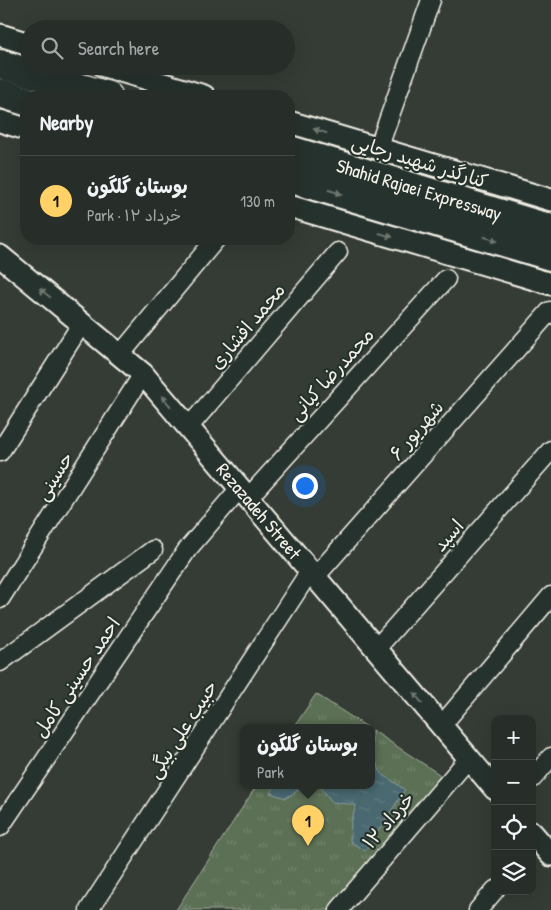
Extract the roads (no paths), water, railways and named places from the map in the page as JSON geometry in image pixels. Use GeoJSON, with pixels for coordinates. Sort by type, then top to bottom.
{"type":"FeatureCollection","features":[{"type":"Feature","properties":{"kind":"highway"},"geometry":{"type":"LineString","coordinates":[[0,64],[20,70]]}},
{"type":"Feature","properties":{"kind":"highway"},"geometry":{"type":"LineString","coordinates":[[37,75],[88,90]]}},
{"type":"Feature","properties":{"kind":"highway"},"geometry":{"type":"LineString","coordinates":[[0,93],[20,98]]}},
{"type":"Feature","properties":{"kind":"highway","name":"Shahid Rajaei Expressway"},"geometry":{"type":"LineString","coordinates":[[295,152],[551,229]]}},
{"type":"Feature","properties":{"kind":"highway","name":"Shahid Rajaei Expressway"},"geometry":{"type":"LineString","coordinates":[[295,180],[551,256]]}},
{"type":"Feature","properties":{"kind":"street"},"geometry":{"type":"LineString","coordinates":[[378,149],[431,0]]}},
{"type":"Feature","properties":{"kind":"street"},"geometry":{"type":"LineString","coordinates":[[0,35],[20,41]]}},
{"type":"Feature","properties":{"kind":"street"},"geometry":{"type":"LineString","coordinates":[[134,75],[184,90]]}},
{"type":"Feature","properties":{"kind":"street"},"geometry":{"type":"LineString","coordinates":[[0,121],[20,126]]}},
{"type":"Feature","properties":{"kind":"street","name":"کنارگذر شهید رجایی"},"geometry":{"type":"LineString","coordinates":[[295,124],[551,200]]}},
{"type":"Feature","properties":{"kind":"street"},"geometry":{"type":"LineString","coordinates":[[295,208],[551,284]]}},
{"type":"Feature","properties":{"kind":"street"},"geometry":{"type":"LineString","coordinates":[[120,355],[211,245]]}},
{"type":"Feature","properties":{"kind":"street","name":"محمد افشاری"},"geometry":{"type":"LineString","coordinates":[[188,428],[338,252]]}},
{"type":"Feature","properties":{"kind":"street","name":"Rezazadeh Street"},"geometry":{"type":"LineString","coordinates":[[0,256],[143,374],[491,784]]}},
{"type":"Feature","properties":{"kind":"street","name":"محمدرضا کیانی"},"geometry":{"type":"LineString","coordinates":[[187,550],[244,493],[446,279]]}},
{"type":"Feature","properties":{"kind":"street","name":"شهریور ۶"},"geometry":{"type":"LineString","coordinates":[[313,574],[550,311]]}},
{"type":"Feature","properties":{"kind":"street"},"geometry":{"type":"LineString","coordinates":[[0,452],[82,324]]}},
{"type":"Feature","properties":{"kind":"street","name":"حسینی"},"geometry":{"type":"LineString","coordinates":[[0,600],[143,374]]}},
{"type":"Feature","properties":{"kind":"street","name":"اسپد"},"geometry":{"type":"LineString","coordinates":[[376,649],[551,450]]}},
{"type":"Feature","properties":{"kind":"street"},"geometry":{"type":"LineString","coordinates":[[0,662],[153,550]]}},
{"type":"Feature","properties":{"kind":"street","name":"احمد حسینی کامل"},"geometry":{"type":"LineString","coordinates":[[0,827],[187,550]]}},
{"type":"Feature","properties":{"kind":"street","name":"حبیب علی بیگی"},"geometry":{"type":"LineString","coordinates":[[89,910],[313,574]]}},
{"type":"Feature","properties":{"kind":"street"},"geometry":{"type":"LineString","coordinates":[[441,726],[551,596]]}},
{"type":"Feature","properties":{"kind":"street"},"geometry":{"type":"LineString","coordinates":[[536,774],[551,757]]}},
{"type":"Feature","properties":{"kind":"street","name":"خرداد ۱۲"},"geometry":{"type":"LineString","coordinates":[[339,910],[469,758]]}},
{"type":"Feature","properties":{"kind":"street"},"geometry":{"type":"LineString","coordinates":[[478,910],[491,895]]}},
{"type":"Feature","properties":{"kind":"water"},"geometry":{"type":"Polygon","coordinates":[[[375,760],[381,773],[405,790],[365,851],[350,841],[351,822],[356,805],[332,802],[322,789],[375,789],[375,760]]]}},
{"type":"Feature","properties":{"kind":"water"},"geometry":{"type":"Polygon","coordinates":[[[272,789],[300,789],[286,798],[270,793],[272,789]]]}},
{"type":"Feature","properties":{"kind":"place","name":"بوستان گلگون"},"geometry":{"type":"Point","coordinates":[308,846]}}]}
